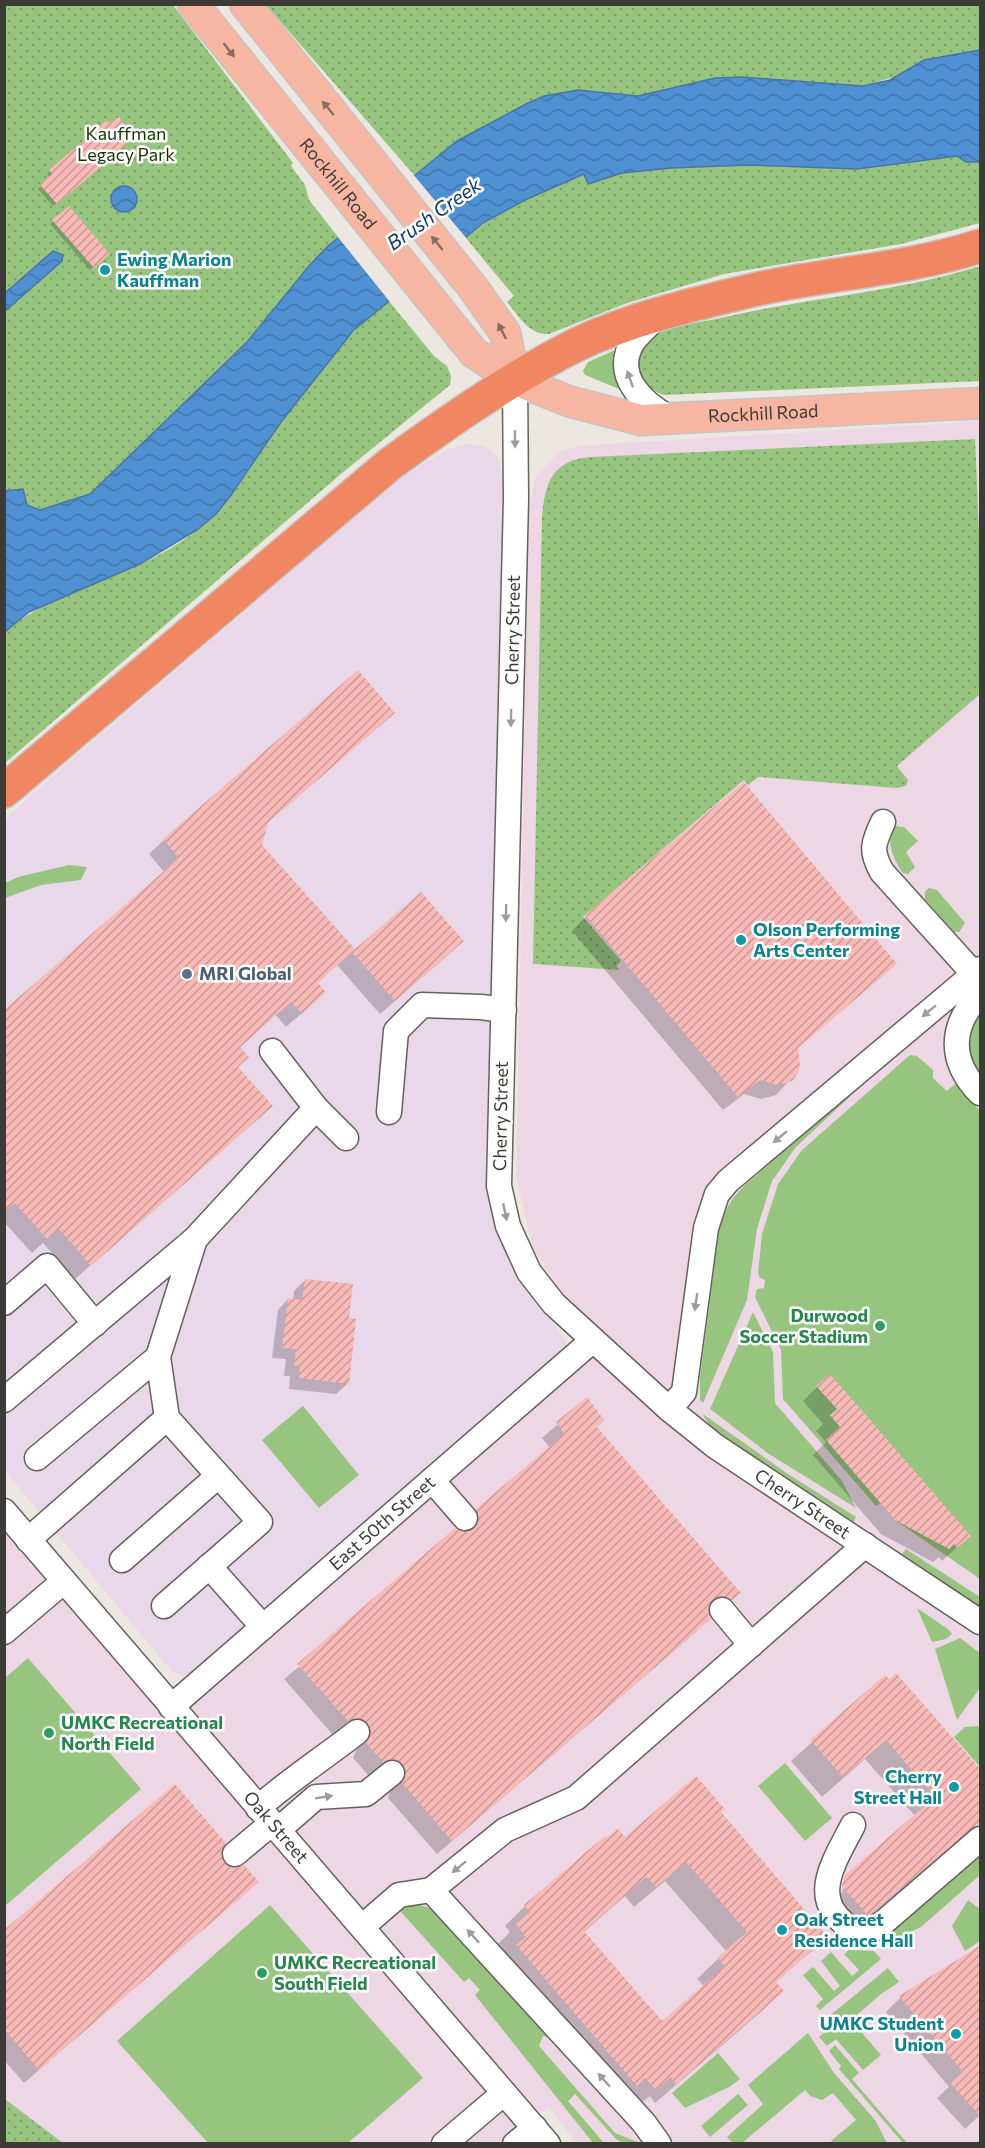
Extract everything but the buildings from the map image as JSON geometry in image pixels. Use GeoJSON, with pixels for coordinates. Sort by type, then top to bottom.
{"type":"FeatureCollection","features":[{"type":"Feature","properties":{"kind":"highway"},"geometry":{"type":"LineString","coordinates":[[4,791],[390,464],[452,419],[576,345],[658,316],[755,290],[891,268],[981,246]]}},
{"type":"Feature","properties":{"kind":"main road","name":"Rockhill Road"},"geometry":{"type":"LineString","coordinates":[[193,4],[474,353],[515,380],[571,402],[641,420],[981,403]]}},
{"type":"Feature","properties":{"kind":"main road"},"geometry":{"type":"LineString","coordinates":[[245,4],[474,289],[505,333],[515,380]]}},
{"type":"Feature","properties":{"kind":"street"},"geometry":{"type":"LineString","coordinates":[[658,316],[634,341],[626,359],[627,373],[636,395],[648,406],[670,418]]}},
{"type":"Feature","properties":{"kind":"street","name":"Cherry Street"},"geometry":{"type":"LineString","coordinates":[[515,380],[516,511],[499,1186],[508,1226],[529,1272],[554,1304],[669,1409],[715,1446],[981,1622]]}},
{"type":"Feature","properties":{"kind":"street"},"geometry":{"type":"LineString","coordinates":[[883,822],[874,841],[873,856],[882,872],[979,982]]}},
{"type":"Feature","properties":{"kind":"street"},"geometry":{"type":"LineString","coordinates":[[979,982],[958,1029],[956,1055],[969,1081],[981,1093]]}},
{"type":"Feature","properties":{"kind":"street"},"geometry":{"type":"LineString","coordinates":[[669,1409],[684,1392],[706,1228],[717,1194],[728,1181],[979,982]]}},
{"type":"Feature","properties":{"kind":"street"},"geometry":{"type":"LineString","coordinates":[[389,1113],[396,1031],[422,1005],[504,1010]]}},
{"type":"Feature","properties":{"kind":"street"},"geometry":{"type":"LineString","coordinates":[[272,1051],[316,1108],[346,1138]]}},
{"type":"Feature","properties":{"kind":"street"},"geometry":{"type":"LineString","coordinates":[[4,1400],[195,1239],[316,1108]]}},
{"type":"Feature","properties":{"kind":"street"},"geometry":{"type":"LineString","coordinates":[[164,1606],[260,1522],[168,1418],[158,1357],[195,1239]]}},
{"type":"Feature","properties":{"kind":"street"},"geometry":{"type":"LineString","coordinates":[[4,1303],[47,1266],[95,1324]]}},
{"type":"Feature","properties":{"kind":"street","name":"East 50th Street"},"geometry":{"type":"LineString","coordinates":[[171,1707],[594,1340]]}},
{"type":"Feature","properties":{"kind":"street"},"geometry":{"type":"LineString","coordinates":[[37,1458],[158,1357]]}},
{"type":"Feature","properties":{"kind":"street"},"geometry":{"type":"LineString","coordinates":[[28,1540],[168,1418]]}},
{"type":"Feature","properties":{"kind":"street"},"geometry":{"type":"LineString","coordinates":[[122,1560],[218,1476]]}},
{"type":"Feature","properties":{"kind":"street"},"geometry":{"type":"LineString","coordinates":[[432,1480],[465,1518]]}},
{"type":"Feature","properties":{"kind":"street","name":"Oak Street"},"geometry":{"type":"LineString","coordinates":[[4,1511],[542,2136]]}},
{"type":"Feature","properties":{"kind":"street"},"geometry":{"type":"LineString","coordinates":[[362,1927],[399,1895],[431,1890],[505,1830],[576,1798],[865,1545]]}},
{"type":"Feature","properties":{"kind":"street"},"geometry":{"type":"LineString","coordinates":[[209,1566],[263,1627]]}},
{"type":"Feature","properties":{"kind":"street"},"geometry":{"type":"LineString","coordinates":[[4,1632],[64,1581]]}},
{"type":"Feature","properties":{"kind":"street"},"geometry":{"type":"LineString","coordinates":[[722,1610],[751,1645]]}},
{"type":"Feature","properties":{"kind":"street"},"geometry":{"type":"LineString","coordinates":[[269,1820],[285,1784],[323,1760],[357,1732]]}},
{"type":"Feature","properties":{"kind":"street"},"geometry":{"type":"LineString","coordinates":[[235,1854],[269,1820],[316,1797],[366,1794],[392,1773]]}},
{"type":"Feature","properties":{"kind":"street"},"geometry":{"type":"LineString","coordinates":[[853,1825],[828,1874],[827,1896],[832,1910],[858,1933],[867,1933],[884,1922],[981,1839]]}},
{"type":"Feature","properties":{"kind":"street"},"geometry":{"type":"LineString","coordinates":[[431,1890],[644,2123],[659,2144]]}},
{"type":"Feature","properties":{"kind":"street"},"geometry":{"type":"LineString","coordinates":[[444,2144],[504,2093]]}},
{"type":"Feature","properties":{"kind":"street"},"geometry":{"type":"LineString","coordinates":[[515,2144],[542,2136]]}},
{"type":"Feature","properties":{"kind":"shaded area"},"geometry":{"type":"Polygon","coordinates":[[[980,407],[980,2143],[577,2143],[548,2107],[506,2143],[63,2143],[5,2099],[4,1530],[171,1707],[593,1340],[533,1249],[516,1175],[529,508],[536,476],[559,452],[577,446],[954,423],[980,407]]]}},
{"type":"Feature","properties":{"kind":"shaded area"},"geometry":{"type":"Polygon","coordinates":[[[469,444],[484,446],[496,455],[502,470],[504,509],[486,1177],[490,1208],[513,1269],[567,1342],[564,1352],[194,1671],[182,1676],[173,1672],[164,1662],[5,1471],[5,819],[66,764],[405,475],[446,450],[469,444]]]}},
{"type":"Feature","properties":{"kind":"green space","name":"Kauffman Legacy Park"},"geometry":{"type":"Polygon","coordinates":[[[4,5],[173,5],[293,163],[291,166],[305,185],[309,200],[339,238],[308,267],[247,342],[90,494],[40,510],[27,505],[23,489],[5,491],[4,5]]]}},
{"type":"Feature","properties":{"kind":"green space"},"geometry":{"type":"Polygon","coordinates":[[[266,5],[980,5],[980,52],[863,86],[741,77],[638,96],[594,91],[545,96],[457,141],[414,175],[266,5]]]}},
{"type":"Feature","properties":{"kind":"green space"},"geometry":{"type":"Polygon","coordinates":[[[957,156],[966,162],[980,162],[980,223],[901,244],[724,274],[627,303],[549,334],[530,328],[520,319],[507,302],[514,296],[465,237],[508,209],[585,174],[589,183],[622,173],[671,168],[748,165],[857,169],[957,156]]]}},
{"type":"Feature","properties":{"kind":"green space"},"geometry":{"type":"Polygon","coordinates":[[[980,266],[980,381],[664,395],[648,386],[639,371],[640,353],[647,341],[673,328],[749,312],[915,283],[980,266]]]}},
{"type":"Feature","properties":{"kind":"green space"},"geometry":{"type":"Polygon","coordinates":[[[388,300],[434,356],[447,366],[451,376],[450,385],[341,474],[5,763],[5,632],[27,615],[51,602],[154,558],[178,544],[200,527],[233,491],[317,374],[358,328],[388,300]]]}},
{"type":"Feature","properties":{"kind":"green space"},"geometry":{"type":"Polygon","coordinates":[[[617,351],[621,385],[619,389],[585,375],[583,371],[588,362],[617,351]]]}},
{"type":"Feature","properties":{"kind":"green space"},"geometry":{"type":"Polygon","coordinates":[[[975,439],[979,532],[980,694],[897,766],[908,780],[906,786],[896,788],[758,777],[748,785],[744,780],[583,917],[621,961],[616,966],[620,970],[533,964],[542,517],[545,494],[553,475],[567,463],[591,457],[975,439]]]}},
{"type":"Feature","properties":{"kind":"green space"},"geometry":{"type":"Polygon","coordinates":[[[895,826],[904,827],[918,841],[906,852],[915,867],[908,874],[903,873],[900,868],[890,843],[895,826]]]}},
{"type":"Feature","properties":{"kind":"green space"},"geometry":{"type":"Polygon","coordinates":[[[69,865],[87,867],[81,880],[41,885],[5,898],[5,883],[18,877],[69,865]]]}},
{"type":"Feature","properties":{"kind":"green space"},"geometry":{"type":"Polygon","coordinates":[[[929,888],[937,890],[965,923],[959,932],[954,932],[925,899],[925,892],[929,888]]]}},
{"type":"Feature","properties":{"kind":"green space"},"geometry":{"type":"Polygon","coordinates":[[[980,1004],[980,1082],[968,1061],[966,1043],[970,1025],[980,1004]]]}},
{"type":"Feature","properties":{"kind":"green space","name":"Durwood Soccer Stadium"},"geometry":{"type":"Polygon","coordinates":[[[910,1055],[917,1056],[933,1070],[933,1078],[947,1091],[956,1083],[980,1111],[980,1579],[895,1520],[881,1503],[876,1506],[783,1399],[781,1350],[755,1297],[757,1289],[764,1288],[765,1280],[760,1278],[758,1273],[762,1234],[778,1184],[802,1150],[910,1055]]]}},
{"type":"Feature","properties":{"kind":"green space"},"geometry":{"type":"Polygon","coordinates":[[[887,1062],[796,1147],[772,1181],[757,1229],[747,1300],[703,1403],[700,1400],[700,1378],[719,1230],[729,1205],[746,1184],[887,1062]]]}},
{"type":"Feature","properties":{"kind":"green space"},"geometry":{"type":"Polygon","coordinates":[[[753,1312],[773,1352],[775,1403],[842,1481],[856,1508],[769,1454],[710,1409],[753,1312]]]}},
{"type":"Feature","properties":{"kind":"green space"},"geometry":{"type":"Polygon","coordinates":[[[303,1406],[359,1475],[319,1508],[262,1440],[303,1406]]]}},
{"type":"Feature","properties":{"kind":"green space"},"geometry":{"type":"Polygon","coordinates":[[[703,1414],[788,1474],[856,1517],[853,1523],[746,1456],[711,1426],[703,1414]]]}},
{"type":"Feature","properties":{"kind":"green space"},"geometry":{"type":"Polygon","coordinates":[[[906,1549],[980,1597],[980,1607],[902,1554],[906,1549]]]}},
{"type":"Feature","properties":{"kind":"green space"},"geometry":{"type":"Polygon","coordinates":[[[917,1608],[952,1634],[946,1639],[932,1642],[917,1608]]]}},
{"type":"Feature","properties":{"kind":"green space"},"geometry":{"type":"Polygon","coordinates":[[[960,1638],[980,1653],[980,1688],[957,1720],[935,1649],[960,1638]]]}},
{"type":"Feature","properties":{"kind":"green space","name":"UMKC Recreational North Field"},"geometry":{"type":"Polygon","coordinates":[[[28,1658],[141,1789],[5,1906],[5,1678],[28,1658]]]}},
{"type":"Feature","properties":{"kind":"green space"},"geometry":{"type":"Polygon","coordinates":[[[980,1726],[980,1767],[954,1737],[965,1727],[980,1726]]]}},
{"type":"Feature","properties":{"kind":"green space"},"geometry":{"type":"Polygon","coordinates":[[[785,1763],[832,1818],[805,1841],[758,1786],[785,1763]]]}},
{"type":"Feature","properties":{"kind":"green space"},"geometry":{"type":"Polygon","coordinates":[[[980,1853],[980,1875],[921,1927],[895,1939],[889,1932],[980,1853]]]}},
{"type":"Feature","properties":{"kind":"green space"},"geometry":{"type":"Polygon","coordinates":[[[968,1900],[980,1909],[980,1941],[965,1951],[952,1926],[968,1900]]]}},
{"type":"Feature","properties":{"kind":"green space"},"geometry":{"type":"Polygon","coordinates":[[[415,1904],[434,1909],[554,2039],[543,2036],[539,2046],[615,2133],[640,2143],[623,2143],[616,2139],[575,2094],[568,2101],[604,2143],[593,2143],[475,1995],[480,1990],[469,1978],[464,1982],[401,1912],[403,1905],[415,1904]]]}},
{"type":"Feature","properties":{"kind":"green space","name":"UMKC Recreational South Field"},"geometry":{"type":"Polygon","coordinates":[[[270,1905],[423,2078],[348,2143],[208,2143],[117,2041],[270,1905]]]}},
{"type":"Feature","properties":{"kind":"green space"},"geometry":{"type":"Polygon","coordinates":[[[849,1950],[874,1951],[881,1959],[820,2010],[816,2006],[823,1999],[803,1975],[813,1967],[834,1991],[840,1986],[821,1961],[831,1952],[852,1976],[859,1970],[844,1954],[849,1950]]]}},
{"type":"Feature","properties":{"kind":"green space"},"geometry":{"type":"Polygon","coordinates":[[[888,1968],[899,1982],[851,2020],[881,2055],[863,2070],[836,2039],[827,2046],[819,2037],[834,2024],[828,2017],[888,1968]]]}},
{"type":"Feature","properties":{"kind":"green space"},"geometry":{"type":"Polygon","coordinates":[[[808,2033],[834,2073],[875,2120],[887,2143],[833,2143],[831,2141],[856,2120],[833,2093],[822,2100],[810,2096],[805,2090],[742,2143],[733,2143],[727,2137],[763,2104],[748,2085],[808,2033]]]}},
{"type":"Feature","properties":{"kind":"green space"},"geometry":{"type":"Polygon","coordinates":[[[835,2045],[859,2073],[852,2079],[907,2143],[903,2143],[839,2069],[841,2066],[829,2051],[835,2045]]]}},
{"type":"Feature","properties":{"kind":"green space"},"geometry":{"type":"Polygon","coordinates":[[[718,2053],[740,2079],[729,2087],[685,2108],[672,2093],[718,2053]]]}},
{"type":"Feature","properties":{"kind":"green space"},"geometry":{"type":"Polygon","coordinates":[[[738,2094],[748,2105],[710,2137],[701,2126],[738,2094]]]}},
{"type":"Feature","properties":{"kind":"green space"},"geometry":{"type":"Polygon","coordinates":[[[5,2099],[63,2143],[5,2143],[5,2099]]]}},
{"type":"Feature","properties":{"kind":"water","name":"Brush Creek"},"geometry":{"type":"Polygon","coordinates":[[[980,50],[980,162],[966,162],[957,156],[857,169],[748,165],[671,168],[622,173],[588,184],[584,174],[525,200],[483,223],[353,331],[281,422],[216,514],[197,530],[140,564],[29,612],[5,632],[4,491],[23,489],[27,505],[40,510],[90,494],[247,342],[328,246],[457,141],[544,96],[578,90],[638,96],[715,78],[741,77],[863,86],[890,80],[924,60],[980,50]]]}},
{"type":"Feature","properties":{"kind":"water"},"geometry":{"type":"Polygon","coordinates":[[[124,186],[133,190],[137,199],[133,208],[124,212],[115,208],[111,199],[115,190],[124,186]]]}},
{"type":"Feature","properties":{"kind":"water"},"geometry":{"type":"Polygon","coordinates":[[[53,251],[63,255],[62,261],[5,311],[5,293],[53,251]]]}},
{"type":"Feature","properties":{"kind":"pier"},"geometry":{"type":"Polygon","coordinates":[[[412,173],[467,239],[390,302],[337,236],[412,173]]]}},
{"type":"Feature","properties":{"kind":"place","name":"Ewing Marion Kauffman"},"geometry":{"type":"Point","coordinates":[105,270]}},
{"type":"Feature","properties":{"kind":"place","name":"Olson Performing Arts Center"},"geometry":{"type":"Point","coordinates":[741,940]}},
{"type":"Feature","properties":{"kind":"place","name":"MRI Global"},"geometry":{"type":"Point","coordinates":[187,974]}},
{"type":"Feature","properties":{"kind":"place","name":"Durwood Soccer Stadium"},"geometry":{"type":"Point","coordinates":[880,1326]}},
{"type":"Feature","properties":{"kind":"place","name":"UMKC Recreational North Field"},"geometry":{"type":"Point","coordinates":[49,1733]}},
{"type":"Feature","properties":{"kind":"place","name":"Cherry Street Hall"},"geometry":{"type":"Point","coordinates":[954,1787]}},
{"type":"Feature","properties":{"kind":"place","name":"Oak Street Residence Hall"},"geometry":{"type":"Point","coordinates":[782,1930]}},
{"type":"Feature","properties":{"kind":"place","name":"UMKC Recreational South Field"},"geometry":{"type":"Point","coordinates":[262,1973]}},
{"type":"Feature","properties":{"kind":"place","name":"UMKC Student Union"},"geometry":{"type":"Point","coordinates":[956,2034]}}]}
